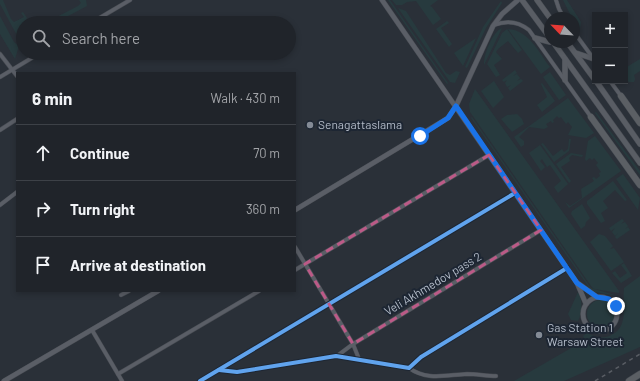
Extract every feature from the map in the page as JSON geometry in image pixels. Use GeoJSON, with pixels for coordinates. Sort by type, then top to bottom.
{"type":"FeatureCollection","features":[{"type":"Feature","properties":{"kind":"highway"},"geometry":{"type":"LineString","coordinates":[[621,96],[640,123]]}},
{"type":"Feature","properties":{"kind":"highway"},"geometry":{"type":"LineString","coordinates":[[591,117],[640,185]]}},
{"type":"Feature","properties":{"kind":"highway"},"geometry":{"type":"LineString","coordinates":[[629,381],[640,374]]}},
{"type":"Feature","properties":{"kind":"main road"},"geometry":{"type":"LineString","coordinates":[[522,0],[544,31]]}},
{"type":"Feature","properties":{"kind":"main road"},"geometry":{"type":"LineString","coordinates":[[537,0],[546,12]]}},
{"type":"Feature","properties":{"kind":"main road"},"geometry":{"type":"LineString","coordinates":[[535,38],[544,40]]}},
{"type":"Feature","properties":{"kind":"main road"},"geometry":{"type":"LineString","coordinates":[[556,48],[640,163]]}},
{"type":"Feature","properties":{"kind":"main road"},"geometry":{"type":"LineString","coordinates":[[572,48],[592,76]]}},
{"type":"Feature","properties":{"kind":"main road"},"geometry":{"type":"LineString","coordinates":[[575,52],[592,59]]}},
{"type":"Feature","properties":{"kind":"main road"},"geometry":{"type":"LineString","coordinates":[[565,59],[565,80]]}},
{"type":"Feature","properties":{"kind":"main road"},"geometry":{"type":"LineString","coordinates":[[598,84],[640,144]]}},
{"type":"Feature","properties":{"kind":"street"},"geometry":{"type":"LineString","coordinates":[[102,16],[130,0]]}},
{"type":"Feature","properties":{"kind":"street"},"geometry":{"type":"LineString","coordinates":[[382,0],[567,268],[577,283],[586,304]]}},
{"type":"Feature","properties":{"kind":"street"},"geometry":{"type":"LineString","coordinates":[[296,209],[448,118],[456,106],[494,26],[502,14],[518,0]]}},
{"type":"Feature","properties":{"kind":"street"},"geometry":{"type":"LineString","coordinates":[[556,0],[561,12]]}},
{"type":"Feature","properties":{"kind":"street"},"geometry":{"type":"LineString","coordinates":[[494,26],[506,22],[518,24],[529,30],[591,117]]}},
{"type":"Feature","properties":{"kind":"street"},"geometry":{"type":"LineString","coordinates":[[580,40],[592,57]]}},
{"type":"Feature","properties":{"kind":"street"},"geometry":{"type":"LineString","coordinates":[[0,54],[16,75]]}},
{"type":"Feature","properties":{"kind":"street"},"geometry":{"type":"LineString","coordinates":[[0,77],[28,60]]}},
{"type":"Feature","properties":{"kind":"street"},"geometry":{"type":"LineString","coordinates":[[612,84],[621,96]]}},
{"type":"Feature","properties":{"kind":"street"},"geometry":{"type":"LineString","coordinates":[[0,130],[16,120]]}},
{"type":"Feature","properties":{"kind":"street"},"geometry":{"type":"LineString","coordinates":[[296,269],[489,155]]}},
{"type":"Feature","properties":{"kind":"street"},"geometry":{"type":"LineString","coordinates":[[0,205],[16,193]]}},
{"type":"Feature","properties":{"kind":"street"},"geometry":{"type":"LineString","coordinates":[[200,381],[515,193]]}},
{"type":"Feature","properties":{"kind":"street","name":"Veli Akhmedov pass 2"},"geometry":{"type":"LineString","coordinates":[[336,356],[353,344],[541,230]]}},
{"type":"Feature","properties":{"kind":"street"},"geometry":{"type":"LineString","coordinates":[[296,250],[353,344],[359,360]]}},
{"type":"Feature","properties":{"kind":"street"},"geometry":{"type":"LineString","coordinates":[[409,368],[421,357],[567,268]]}},
{"type":"Feature","properties":{"kind":"street"},"geometry":{"type":"LineString","coordinates":[[577,283],[597,297]]}},
{"type":"Feature","properties":{"kind":"street"},"geometry":{"type":"LineString","coordinates":[[121,295],[127,292]]}},
{"type":"Feature","properties":{"kind":"street"},"geometry":{"type":"LineString","coordinates":[[118,374],[257,292]]}},
{"type":"Feature","properties":{"kind":"street"},"geometry":{"type":"LineString","coordinates":[[4,381],[92,330],[150,293]]}},
{"type":"Feature","properties":{"kind":"street"},"geometry":{"type":"LineString","coordinates":[[597,297],[606,297],[616,306],[617,318],[610,328],[598,331],[587,325],[583,313],[586,304],[597,297]]}},
{"type":"Feature","properties":{"kind":"street"},"geometry":{"type":"LineString","coordinates":[[92,330],[122,381]]}},
{"type":"Feature","properties":{"kind":"street"},"geometry":{"type":"LineString","coordinates":[[219,370],[244,372],[336,356],[409,368],[419,375],[431,377],[469,374],[496,376]]}},
{"type":"Feature","properties":{"kind":"highlighted area"},"geometry":{"type":"Polygon","coordinates":[[[489,155],[541,230],[353,344],[305,264],[489,155]]]}},
{"type":"Feature","properties":{"kind":"green space"},"geometry":{"type":"Polygon","coordinates":[[[0,0],[3,0],[11,19],[14,22],[16,21],[16,34],[0,4],[0,0]]]}},
{"type":"Feature","properties":{"kind":"green space"},"geometry":{"type":"Polygon","coordinates":[[[79,0],[86,0],[87,6],[68,16],[59,16],[78,6],[81,3],[79,0]]]}},
{"type":"Feature","properties":{"kind":"green space"},"geometry":{"type":"Polygon","coordinates":[[[388,0],[390,0],[448,83],[447,84],[388,0]]]}},
{"type":"Feature","properties":{"kind":"green space"},"geometry":{"type":"Polygon","coordinates":[[[392,0],[438,0],[430,6],[441,19],[433,25],[416,1],[396,5],[392,0]]]}},
{"type":"Feature","properties":{"kind":"green space"},"geometry":{"type":"Polygon","coordinates":[[[563,0],[567,0],[575,12],[569,12],[563,0]]]}},
{"type":"Feature","properties":{"kind":"green space"},"geometry":{"type":"Polygon","coordinates":[[[501,1],[502,3],[486,28],[467,68],[465,67],[483,27],[501,1]]]}},
{"type":"Feature","properties":{"kind":"green space"},"geometry":{"type":"Polygon","coordinates":[[[398,8],[406,11],[446,73],[450,75],[456,71],[460,72],[455,83],[450,82],[398,8]]]}},
{"type":"Feature","properties":{"kind":"green space"},"geometry":{"type":"Polygon","coordinates":[[[0,16],[16,44],[15,59],[0,34],[0,16]]]}},
{"type":"Feature","properties":{"kind":"green space"},"geometry":{"type":"Polygon","coordinates":[[[447,21],[449,23],[441,28],[452,44],[449,47],[436,29],[447,21]]]}},
{"type":"Feature","properties":{"kind":"green space"},"geometry":{"type":"Polygon","coordinates":[[[502,28],[484,65],[485,56],[489,45],[498,30],[502,28]]]}},
{"type":"Feature","properties":{"kind":"green space"},"geometry":{"type":"Polygon","coordinates":[[[507,29],[522,50],[518,53],[508,41],[498,49],[496,52],[502,59],[494,65],[500,75],[496,77],[487,64],[502,33],[507,29]]]}},
{"type":"Feature","properties":{"kind":"green space"},"geometry":{"type":"Polygon","coordinates":[[[508,29],[522,33],[528,38],[550,67],[541,74],[508,29]]]}},
{"type":"Feature","properties":{"kind":"green space"},"geometry":{"type":"Polygon","coordinates":[[[476,38],[463,66],[454,53],[476,38]]]}},
{"type":"Feature","properties":{"kind":"green space"},"geometry":{"type":"Polygon","coordinates":[[[640,59],[640,71],[634,75],[634,82],[628,81],[628,66],[640,59]]]}},
{"type":"Feature","properties":{"kind":"green space"},"geometry":{"type":"Polygon","coordinates":[[[515,70],[517,73],[513,76],[517,74],[520,78],[517,81],[521,79],[523,81],[510,91],[508,88],[511,85],[507,87],[505,83],[507,80],[504,82],[502,80],[515,70]]]}},
{"type":"Feature","properties":{"kind":"green space"},"geometry":{"type":"Polygon","coordinates":[[[550,72],[566,95],[559,100],[543,77],[550,72]]]}},
{"type":"Feature","properties":{"kind":"green space"},"geometry":{"type":"Polygon","coordinates":[[[494,81],[504,97],[493,108],[481,91],[494,81]]]}},
{"type":"Feature","properties":{"kind":"green space"},"geometry":{"type":"Polygon","coordinates":[[[542,83],[555,101],[542,112],[537,105],[547,97],[541,84],[542,83]]]}},
{"type":"Feature","properties":{"kind":"green space"},"geometry":{"type":"Polygon","coordinates":[[[475,89],[619,293],[594,289],[591,286],[470,112],[469,104],[475,89]]]}},
{"type":"Feature","properties":{"kind":"green space"},"geometry":{"type":"Polygon","coordinates":[[[568,98],[594,133],[586,138],[568,135],[572,127],[568,122],[566,124],[561,117],[559,118],[557,116],[553,120],[554,122],[552,123],[551,121],[546,124],[548,127],[544,129],[529,127],[519,137],[524,141],[524,145],[521,147],[514,137],[568,98]]]}},
{"type":"Feature","properties":{"kind":"green space"},"geometry":{"type":"Polygon","coordinates":[[[596,112],[640,171],[640,175],[595,113],[596,112]]]}},
{"type":"Feature","properties":{"kind":"green space"},"geometry":{"type":"Polygon","coordinates":[[[517,114],[522,119],[524,124],[512,132],[501,119],[507,115],[517,114]]]}},
{"type":"Feature","properties":{"kind":"green space"},"geometry":{"type":"Polygon","coordinates":[[[472,117],[591,288],[618,296],[595,292],[590,289],[471,118],[472,117]]]}},
{"type":"Feature","properties":{"kind":"green space"},"geometry":{"type":"Polygon","coordinates":[[[595,136],[621,171],[569,208],[565,202],[570,206],[582,198],[581,189],[594,181],[592,178],[594,177],[596,179],[600,176],[599,173],[601,172],[596,165],[598,163],[594,158],[592,160],[590,158],[586,161],[585,159],[588,141],[595,136]]]}},
{"type":"Feature","properties":{"kind":"green space"},"geometry":{"type":"Polygon","coordinates":[[[569,139],[571,139],[569,151],[554,162],[541,144],[543,143],[553,156],[562,149],[564,152],[568,149],[569,139]]]}},
{"type":"Feature","properties":{"kind":"green space"},"geometry":{"type":"Polygon","coordinates":[[[540,145],[568,184],[558,193],[554,187],[561,181],[550,165],[547,167],[542,159],[540,161],[545,167],[541,171],[529,153],[540,145]]]}},
{"type":"Feature","properties":{"kind":"green space"},"geometry":{"type":"Polygon","coordinates":[[[571,153],[583,155],[582,157],[572,155],[569,158],[570,161],[561,167],[571,181],[569,183],[556,164],[571,153]]]}},
{"type":"Feature","properties":{"kind":"green space"},"geometry":{"type":"Polygon","coordinates":[[[623,174],[640,198],[638,210],[616,179],[623,174]]]}},
{"type":"Feature","properties":{"kind":"green space"},"geometry":{"type":"Polygon","coordinates":[[[613,181],[627,200],[625,201],[615,190],[603,201],[608,208],[601,213],[605,221],[601,223],[587,204],[587,201],[613,181]]]}},
{"type":"Feature","properties":{"kind":"green space"},"geometry":{"type":"Polygon","coordinates":[[[582,204],[590,218],[581,229],[571,214],[572,211],[582,204]]]}},
{"type":"Feature","properties":{"kind":"green space"},"geometry":{"type":"Polygon","coordinates":[[[622,219],[624,221],[621,224],[625,222],[628,226],[625,229],[628,227],[630,230],[617,239],[615,237],[618,233],[615,236],[612,232],[615,228],[611,231],[609,228],[622,219]]]}},
{"type":"Feature","properties":{"kind":"green space"},"geometry":{"type":"Polygon","coordinates":[[[599,234],[605,236],[613,246],[610,249],[614,248],[624,262],[611,271],[590,242],[599,234]]]}},
{"type":"Feature","properties":{"kind":"green space"},"geometry":{"type":"Polygon","coordinates":[[[624,263],[632,276],[621,283],[612,273],[615,271],[620,278],[627,273],[621,265],[624,263]]]}},
{"type":"Feature","properties":{"kind":"green space"},"geometry":{"type":"Polygon","coordinates":[[[640,276],[640,347],[564,381],[514,381],[585,340],[583,336],[587,333],[595,336],[606,337],[616,332],[620,328],[624,316],[624,288],[640,276]]]}},
{"type":"Feature","properties":{"kind":"green space"},"geometry":{"type":"Polygon","coordinates":[[[578,292],[581,298],[581,306],[578,321],[571,320],[568,314],[578,292]]]}},
{"type":"Feature","properties":{"kind":"green space"},"geometry":{"type":"Polygon","coordinates":[[[601,300],[611,304],[615,314],[611,324],[601,328],[591,324],[587,314],[591,304],[601,300]]]}},
{"type":"Feature","properties":{"kind":"railway"},"geometry":{"type":"LineString","coordinates":[[595,381],[640,354]]}},
{"type":"Feature","properties":{"kind":"cycle path"},"geometry":{"type":"LineString","coordinates":[[200,381],[515,193]]}},
{"type":"Feature","properties":{"kind":"cycle path"},"geometry":{"type":"LineString","coordinates":[[219,370],[237,372],[336,356],[409,368],[421,357],[567,268]]}},
{"type":"Feature","properties":{"kind":"place","name":"Senagattaslama"},"geometry":{"type":"Point","coordinates":[310,125]}},
{"type":"Feature","properties":{"kind":"place","name":"Gas Station 1 Warsaw Street"},"geometry":{"type":"Point","coordinates":[539,335]}},
{"type":"Feature","properties":{"kind":"route"},"geometry":{"type":"LineString","coordinates":[[420,136],[448,118],[456,106],[577,283],[597,297],[606,297],[616,306]]}}]}
